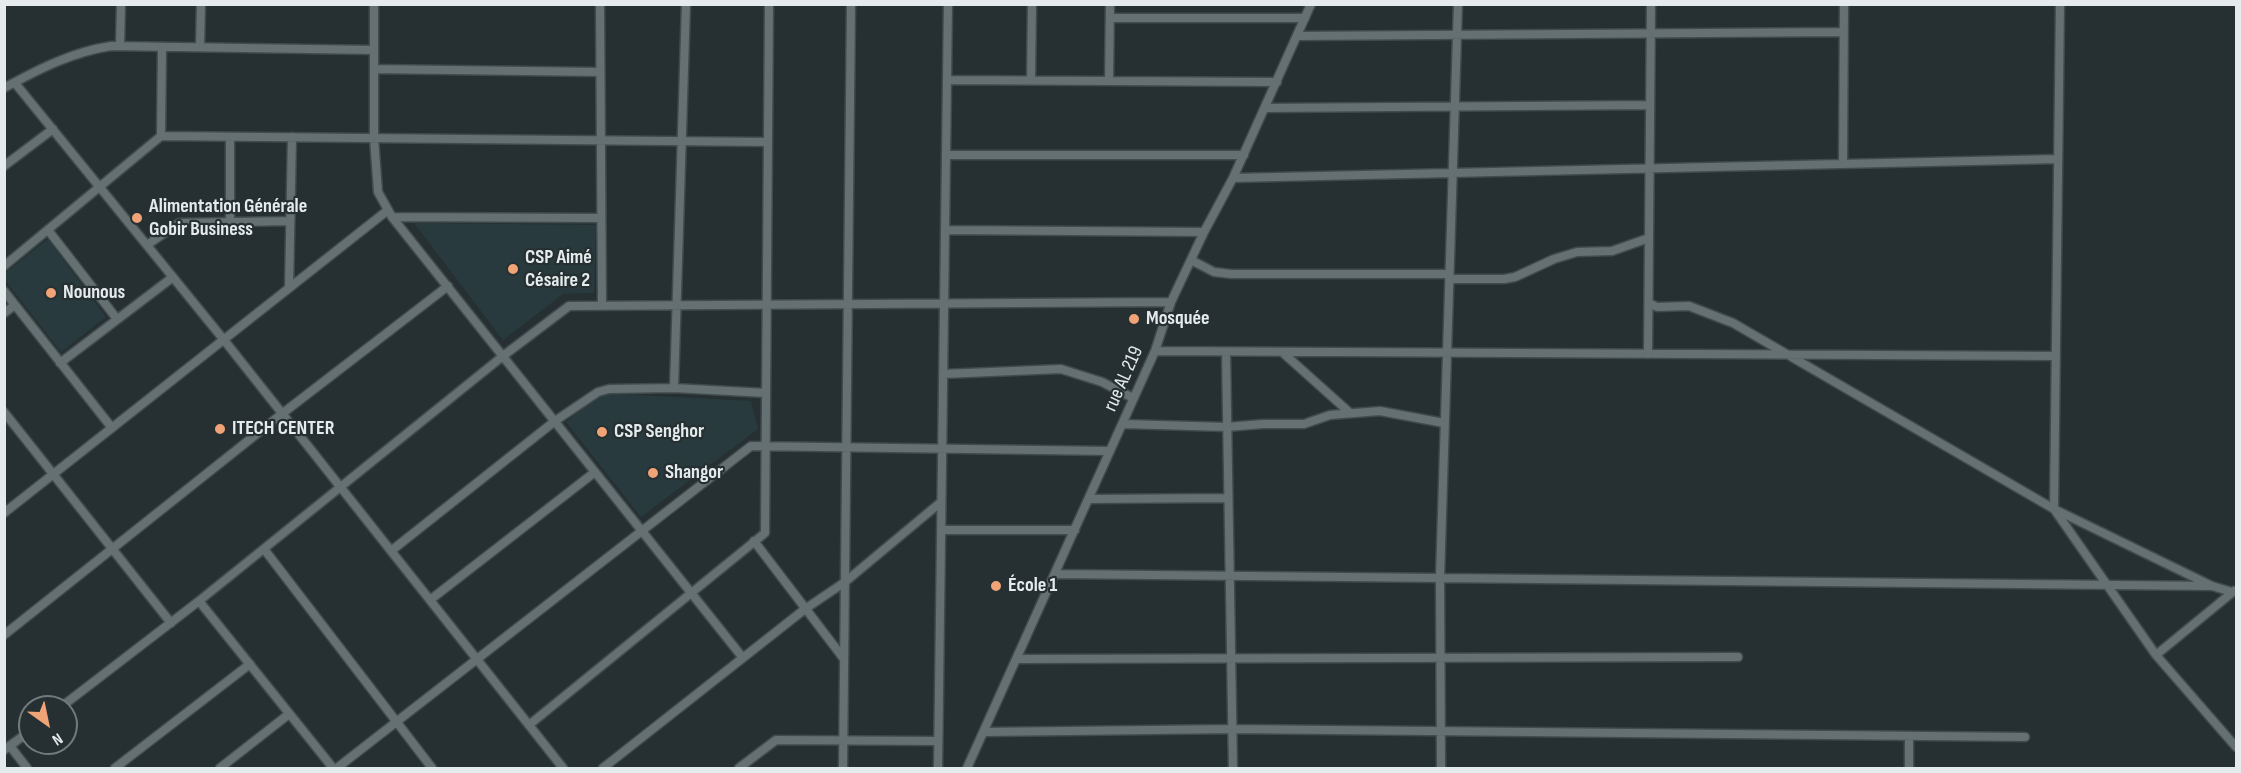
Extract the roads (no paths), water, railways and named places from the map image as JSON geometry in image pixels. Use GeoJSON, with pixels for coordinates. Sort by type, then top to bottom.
{"type":"FeatureCollection","features":[{"type":"Feature","properties":{"kind":"street"},"geometry":{"type":"LineString","coordinates":[[120,46],[121,4]]}},
{"type":"Feature","properties":{"kind":"street"},"geometry":{"type":"LineString","coordinates":[[200,47],[201,4]]}},
{"type":"Feature","properties":{"kind":"street"},"geometry":{"type":"LineString","coordinates":[[374,4],[374,138],[378,192],[390,213],[743,658]]}},
{"type":"Feature","properties":{"kind":"street"},"geometry":{"type":"LineString","coordinates":[[600,4],[602,306]]}},
{"type":"Feature","properties":{"kind":"street"},"geometry":{"type":"LineString","coordinates":[[674,388],[686,4]]}},
{"type":"Feature","properties":{"kind":"street"},"geometry":{"type":"LineString","coordinates":[[529,725],[765,533],[769,4]]}},
{"type":"Feature","properties":{"kind":"street"},"geometry":{"type":"LineString","coordinates":[[843,768],[851,4]]}},
{"type":"Feature","properties":{"kind":"street"},"geometry":{"type":"LineString","coordinates":[[938,768],[948,4]]}},
{"type":"Feature","properties":{"kind":"street"},"geometry":{"type":"LineString","coordinates":[[1031,79],[1032,4]]}},
{"type":"Feature","properties":{"kind":"street"},"geometry":{"type":"LineString","coordinates":[[1109,81],[1110,4]]}},
{"type":"Feature","properties":{"kind":"street","name":"rue AL 219"},"geometry":{"type":"LineString","coordinates":[[967,768],[1155,351],[1171,302],[1244,155],[1311,4]]}},
{"type":"Feature","properties":{"kind":"street"},"geometry":{"type":"LineString","coordinates":[[1441,768],[1440,578],[1458,4]]}},
{"type":"Feature","properties":{"kind":"street"},"geometry":{"type":"LineString","coordinates":[[1648,354],[1651,4]]}},
{"type":"Feature","properties":{"kind":"street"},"geometry":{"type":"LineString","coordinates":[[1843,164],[1844,4]]}},
{"type":"Feature","properties":{"kind":"street"},"geometry":{"type":"LineString","coordinates":[[2060,4],[2054,509],[2156,655],[2236,747]]}},
{"type":"Feature","properties":{"kind":"street"},"geometry":{"type":"LineString","coordinates":[[1110,18],[1305,18]]}},
{"type":"Feature","properties":{"kind":"street"},"geometry":{"type":"LineString","coordinates":[[1297,36],[1844,32]]}},
{"type":"Feature","properties":{"kind":"street"},"geometry":{"type":"LineString","coordinates":[[4,88],[78,53],[120,46],[374,50]]}},
{"type":"Feature","properties":{"kind":"street"},"geometry":{"type":"LineString","coordinates":[[161,136],[162,48]]}},
{"type":"Feature","properties":{"kind":"street"},"geometry":{"type":"LineString","coordinates":[[374,69],[600,72]]}},
{"type":"Feature","properties":{"kind":"street"},"geometry":{"type":"LineString","coordinates":[[947,80],[1276,82]]}},
{"type":"Feature","properties":{"kind":"street"},"geometry":{"type":"LineString","coordinates":[[15,83],[224,340],[563,768]]}},
{"type":"Feature","properties":{"kind":"street"},"geometry":{"type":"LineString","coordinates":[[1265,108],[1650,105]]}},
{"type":"Feature","properties":{"kind":"street"},"geometry":{"type":"LineString","coordinates":[[4,166],[53,129]]}},
{"type":"Feature","properties":{"kind":"street"},"geometry":{"type":"LineString","coordinates":[[4,266],[161,136],[768,142]]}},
{"type":"Feature","properties":{"kind":"street"},"geometry":{"type":"LineString","coordinates":[[230,137],[230,222]]}},
{"type":"Feature","properties":{"kind":"street"},"geometry":{"type":"LineString","coordinates":[[289,288],[292,137]]}},
{"type":"Feature","properties":{"kind":"street"},"geometry":{"type":"LineString","coordinates":[[946,155],[1244,155]]}},
{"type":"Feature","properties":{"kind":"street"},"geometry":{"type":"LineString","coordinates":[[1233,178],[2058,159]]}},
{"type":"Feature","properties":{"kind":"street"},"geometry":{"type":"LineString","coordinates":[[4,513],[289,288],[390,213],[601,218]]}},
{"type":"Feature","properties":{"kind":"street"},"geometry":{"type":"LineString","coordinates":[[147,245],[179,223],[290,221]]}},
{"type":"Feature","properties":{"kind":"street"},"geometry":{"type":"LineString","coordinates":[[48,230],[117,319]]}},
{"type":"Feature","properties":{"kind":"street"},"geometry":{"type":"LineString","coordinates":[[945,230],[1204,232]]}},
{"type":"Feature","properties":{"kind":"street"},"geometry":{"type":"LineString","coordinates":[[1191,260],[1214,272],[1231,274],[1504,279],[1515,277],[1554,259],[1577,252],[1612,251],[1649,238]]}},
{"type":"Feature","properties":{"kind":"street"},"geometry":{"type":"LineString","coordinates":[[60,363],[173,277]]}},
{"type":"Feature","properties":{"kind":"street"},"geometry":{"type":"LineString","coordinates":[[4,635],[448,286]]}},
{"type":"Feature","properties":{"kind":"street"},"geometry":{"type":"LineString","coordinates":[[4,291],[112,428]]}},
{"type":"Feature","properties":{"kind":"street"},"geometry":{"type":"LineString","coordinates":[[77,695],[200,601],[568,306],[1171,302]]}},
{"type":"Feature","properties":{"kind":"street"},"geometry":{"type":"LineString","coordinates":[[1649,303],[1657,307],[1689,306],[1733,322],[2054,509],[2212,586]]}},
{"type":"Feature","properties":{"kind":"street"},"geometry":{"type":"LineString","coordinates":[[4,313],[15,305]]}},
{"type":"Feature","properties":{"kind":"street"},"geometry":{"type":"LineString","coordinates":[[1155,351],[2056,356]]}},
{"type":"Feature","properties":{"kind":"street"},"geometry":{"type":"LineString","coordinates":[[1226,352],[1233,768]]}},
{"type":"Feature","properties":{"kind":"street"},"geometry":{"type":"LineString","coordinates":[[1282,352],[1349,412]]}},
{"type":"Feature","properties":{"kind":"street"},"geometry":{"type":"LineString","coordinates":[[943,374],[1061,369],[1102,382],[1133,398]]}},
{"type":"Feature","properties":{"kind":"street"},"geometry":{"type":"LineString","coordinates":[[391,551],[555,421],[604,390],[674,388],[766,393]]}},
{"type":"Feature","properties":{"kind":"street"},"geometry":{"type":"LineString","coordinates":[[1123,424],[1227,427],[1304,424],[1330,415],[1380,411],[1444,423]]}},
{"type":"Feature","properties":{"kind":"street"},"geometry":{"type":"LineString","coordinates":[[4,412],[171,623]]}},
{"type":"Feature","properties":{"kind":"street"},"geometry":{"type":"LineString","coordinates":[[200,601],[335,768],[751,446],[1110,451]]}},
{"type":"Feature","properties":{"kind":"street"},"geometry":{"type":"LineString","coordinates":[[430,600],[595,472]]}},
{"type":"Feature","properties":{"kind":"street"},"geometry":{"type":"LineString","coordinates":[[1089,499],[1228,498]]}},
{"type":"Feature","properties":{"kind":"street"},"geometry":{"type":"LineString","coordinates":[[603,768],[805,609],[845,582],[941,502]]}},
{"type":"Feature","properties":{"kind":"street"},"geometry":{"type":"LineString","coordinates":[[941,530],[1075,530]]}},
{"type":"Feature","properties":{"kind":"street"},"geometry":{"type":"LineString","coordinates":[[754,541],[844,660]]}},
{"type":"Feature","properties":{"kind":"street"},"geometry":{"type":"LineString","coordinates":[[264,549],[432,768]]}},
{"type":"Feature","properties":{"kind":"street"},"geometry":{"type":"LineString","coordinates":[[1055,574],[2212,586],[2234,590]]}},
{"type":"Feature","properties":{"kind":"street"},"geometry":{"type":"LineString","coordinates":[[2156,655],[2234,590]]}},
{"type":"Feature","properties":{"kind":"street"},"geometry":{"type":"LineString","coordinates":[[1017,658],[1737,657]]}},
{"type":"Feature","properties":{"kind":"street"},"geometry":{"type":"LineString","coordinates":[[115,768],[250,664]]}},
{"type":"Feature","properties":{"kind":"street"},"geometry":{"type":"LineString","coordinates":[[220,768],[290,714]]}},
{"type":"Feature","properties":{"kind":"street"},"geometry":{"type":"LineString","coordinates":[[984,732],[1232,729],[2025,737]]}},
{"type":"Feature","properties":{"kind":"street"},"geometry":{"type":"LineString","coordinates":[[1909,736],[1909,768]]}},
{"type":"Feature","properties":{"kind":"street"},"geometry":{"type":"LineString","coordinates":[[739,768],[776,740],[938,741]]}},
{"type":"Feature","properties":{"kind":"street"},"geometry":{"type":"LineString","coordinates":[[7,748],[27,768]]}},
{"type":"Feature","properties":{"kind":"place","name":"Alimentation Générale Gobir Business"},"geometry":{"type":"Point","coordinates":[137,218]}},
{"type":"Feature","properties":{"kind":"place","name":"CSP Aimé Césaire 2"},"geometry":{"type":"Point","coordinates":[513,269]}},
{"type":"Feature","properties":{"kind":"place","name":"Nounous"},"geometry":{"type":"Point","coordinates":[51,293]}},
{"type":"Feature","properties":{"kind":"place","name":"Mosquée"},"geometry":{"type":"Point","coordinates":[1134,319]}},
{"type":"Feature","properties":{"kind":"place","name":"ITECH CENTER"},"geometry":{"type":"Point","coordinates":[220,429]}},
{"type":"Feature","properties":{"kind":"place","name":"CSP Senghor"},"geometry":{"type":"Point","coordinates":[602,432]}},
{"type":"Feature","properties":{"kind":"place","name":"Shangor"},"geometry":{"type":"Point","coordinates":[653,473]}},
{"type":"Feature","properties":{"kind":"place","name":"École 1"},"geometry":{"type":"Point","coordinates":[996,586]}}]}
